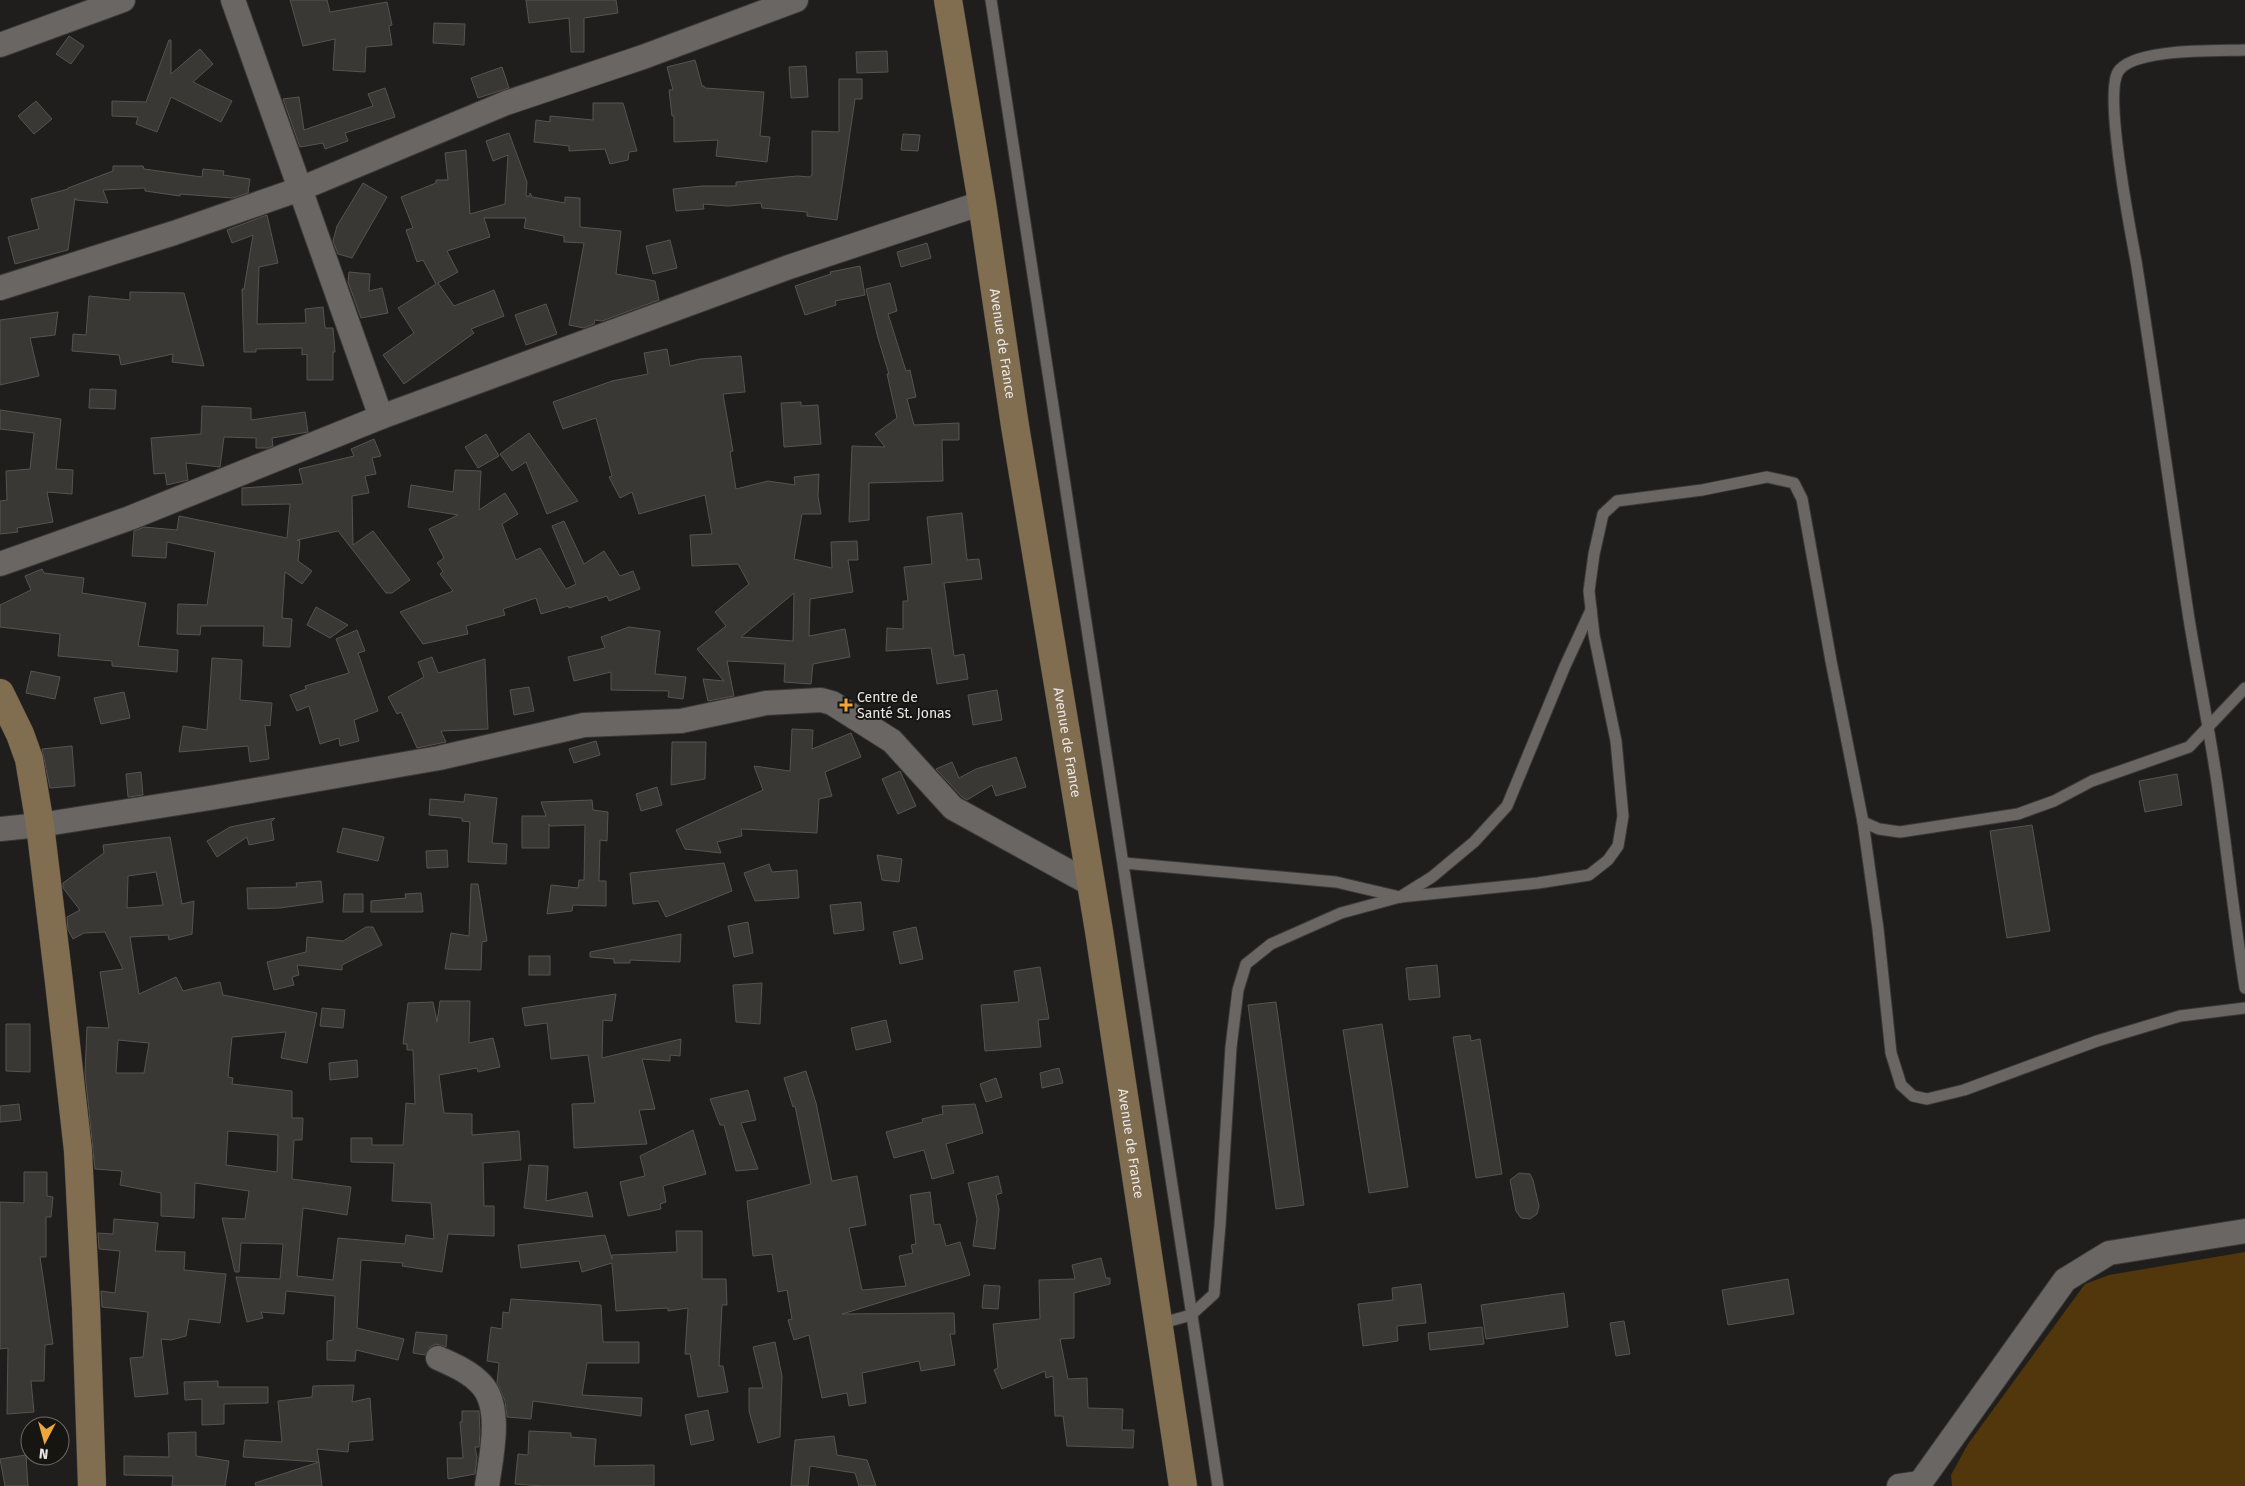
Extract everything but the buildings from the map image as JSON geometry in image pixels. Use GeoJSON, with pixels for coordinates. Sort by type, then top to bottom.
{"type":"FeatureCollection","features":[{"type":"Feature","properties":{"kind":"main road","name":"Avenue de France"},"geometry":{"type":"LineString","coordinates":[[948,0],[982,203],[1015,426],[1091,884],[1183,1486]]}},
{"type":"Feature","properties":{"kind":"main road"},"geometry":{"type":"LineString","coordinates":[[0,693],[20,734],[29,759],[40,825],[78,1151],[92,1486]]}},
{"type":"Feature","properties":{"kind":"street"},"geometry":{"type":"LineString","coordinates":[[0,45],[123,0]]}},
{"type":"Feature","properties":{"kind":"street"},"geometry":{"type":"LineString","coordinates":[[233,0],[381,417]]}},
{"type":"Feature","properties":{"kind":"street"},"geometry":{"type":"LineString","coordinates":[[0,288],[174,233],[300,189],[506,103],[643,57],[796,0]]}},
{"type":"Feature","properties":{"kind":"street"},"geometry":{"type":"LineString","coordinates":[[0,564],[130,518],[381,417],[789,267],[982,203]]}},
{"type":"Feature","properties":{"kind":"street"},"geometry":{"type":"LineString","coordinates":[[0,829],[40,825],[440,758],[584,725],[681,721],[766,703],[821,700],[832,703],[892,741],[953,808],[1091,884]]}},
{"type":"Feature","properties":{"kind":"street"},"geometry":{"type":"LineString","coordinates":[[1914,1485],[2065,1280],[2109,1253],[2245,1231]]}},
{"type":"Feature","properties":{"kind":"street"},"geometry":{"type":"LineString","coordinates":[[438,1358],[467,1372],[483,1385],[493,1410],[494,1438],[487,1486]]}},
{"type":"Feature","properties":{"kind":"lane"},"geometry":{"type":"LineString","coordinates":[[991,0],[1218,1486]]}},
{"type":"Feature","properties":{"kind":"lane"},"geometry":{"type":"LineString","coordinates":[[2245,50],[2182,52],[2130,60],[2120,68],[2115,77],[2114,92],[2114,112],[2124,191],[2208,728],[2245,988]]}},
{"type":"Feature","properties":{"kind":"lane"},"geometry":{"type":"LineString","coordinates":[[1159,1324],[1191,1315],[1214,1294],[1231,1047],[1238,990],[1246,964],[1271,944],[1341,913],[1400,897],[1538,883],[1589,875],[1608,860],[1618,846],[1623,816],[1616,741],[1594,635],[1589,591],[1594,554],[1603,514],[1617,501],[1702,490],[1766,477],[1794,483],[1802,500],[1863,822],[1878,929],[1891,1053],[1901,1086],[1913,1096],[1927,1099],[1964,1090],[2097,1041],[2180,1016],[2245,1008]]}},
{"type":"Feature","properties":{"kind":"lane"},"geometry":{"type":"LineString","coordinates":[[1124,863],[1336,882],[1400,897],[1432,877],[1474,842],[1507,806],[1565,666],[1591,610]]}},
{"type":"Feature","properties":{"kind":"lane"},"geometry":{"type":"LineString","coordinates":[[1863,822],[1879,829],[1900,832],[2018,814],[2054,801],[2092,781],[2189,747],[2245,688]]}},
{"type":"Feature","properties":{"kind":"shaded area"},"geometry":{"type":"Polygon","coordinates":[[[2245,1252],[2245,1486],[1952,1486],[1951,1475],[1968,1444],[2085,1284],[2109,1275],[2245,1252]]]}},
{"type":"Feature","properties":{"kind":"place","name":"Centre de Santé St. Jonas"},"geometry":{"type":"Point","coordinates":[846,705]}}]}
